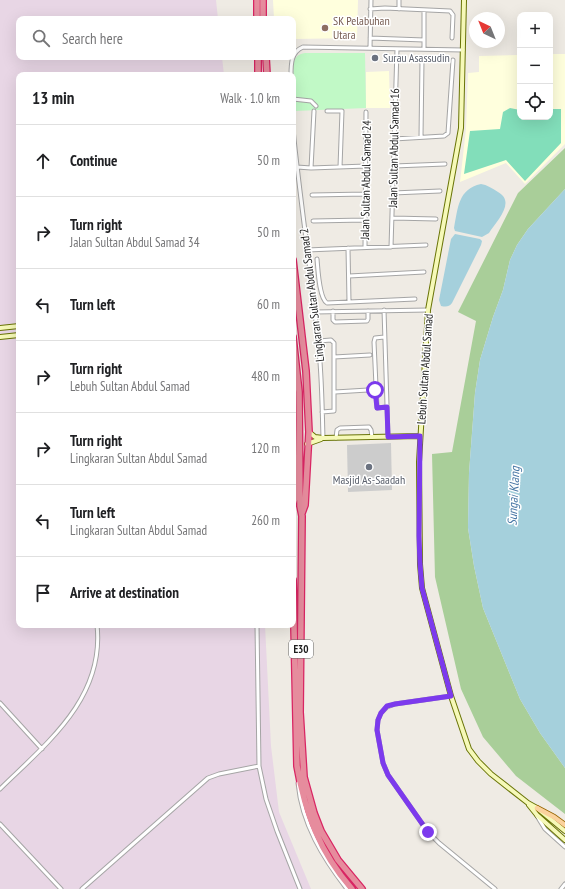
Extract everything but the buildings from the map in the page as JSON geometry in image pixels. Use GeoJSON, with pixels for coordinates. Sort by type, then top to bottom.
{"type":"FeatureCollection","features":[{"type":"Feature","properties":{"kind":"highway"},"geometry":{"type":"LineString","coordinates":[[257,0],[257,16]]}},
{"type":"Feature","properties":{"kind":"highway"},"geometry":{"type":"LineString","coordinates":[[263,0],[263,16]]}},
{"type":"Feature","properties":{"kind":"highway"},"geometry":{"type":"LineString","coordinates":[[258,60],[258,72]]}},
{"type":"Feature","properties":{"kind":"highway"},"geometry":{"type":"LineString","coordinates":[[266,60],[267,72]]}},
{"type":"Feature","properties":{"kind":"highway"},"geometry":{"type":"LineString","coordinates":[[296,307],[306,371],[308,432],[305,505],[302,516]]}},
{"type":"Feature","properties":{"kind":"highway","name":"E30"},"geometry":{"type":"LineString","coordinates":[[296,364],[299,392],[300,506],[302,516],[300,712],[304,777],[314,813],[321,831],[338,860],[356,884],[362,889]]}},
{"type":"Feature","properties":{"kind":"highway","name":"E30"},"geometry":{"type":"LineString","coordinates":[[294,628],[297,766],[302,794],[315,833],[330,861],[352,889]]}},
{"type":"Feature","properties":{"kind":"main road"},"geometry":{"type":"LineString","coordinates":[[537,808],[565,825]]}},
{"type":"Feature","properties":{"kind":"street"},"geometry":{"type":"LineString","coordinates":[[370,48],[371,0]]}},
{"type":"Feature","properties":{"kind":"street"},"geometry":{"type":"LineString","coordinates":[[399,9],[400,0]]}},
{"type":"Feature","properties":{"kind":"street","name":"Lebuh Sultan Abdul Samad"},"geometry":{"type":"LineString","coordinates":[[464,0],[461,128],[428,310],[420,436],[419,543],[422,588],[451,696],[469,748],[490,774],[528,803],[537,808],[565,831]]}},
{"type":"Feature","properties":{"kind":"street"},"geometry":{"type":"LineString","coordinates":[[370,9],[450,11],[453,15],[452,38]]}},
{"type":"Feature","properties":{"kind":"street"},"geometry":{"type":"LineString","coordinates":[[424,10],[424,49]]}},
{"type":"Feature","properties":{"kind":"street"},"geometry":{"type":"LineString","coordinates":[[370,38],[424,40]]}},
{"type":"Feature","properties":{"kind":"street"},"geometry":{"type":"LineString","coordinates":[[296,52],[303,48],[463,50]]}},
{"type":"Feature","properties":{"kind":"street","name":"Jalan Sultan Abdul Samad 16"},"geometry":{"type":"LineString","coordinates":[[391,247],[397,49]]}},
{"type":"Feature","properties":{"kind":"street"},"geometry":{"type":"LineString","coordinates":[[291,72],[293,60]]}},
{"type":"Feature","properties":{"kind":"street"},"geometry":{"type":"LineString","coordinates":[[421,137],[422,60]]}},
{"type":"Feature","properties":{"kind":"street"},"geometry":{"type":"LineString","coordinates":[[394,139],[446,135],[448,133],[453,60]]}},
{"type":"Feature","properties":{"kind":"street"},"geometry":{"type":"LineString","coordinates":[[296,99],[311,101],[316,106]]}},
{"type":"Feature","properties":{"kind":"street"},"geometry":{"type":"LineString","coordinates":[[311,168],[314,111]]}},
{"type":"Feature","properties":{"kind":"street"},"geometry":{"type":"LineString","coordinates":[[328,111],[342,111],[340,167]]}},
{"type":"Feature","properties":{"kind":"street","name":"Jalan Sultan Abdul Samad 24"},"geometry":{"type":"LineString","coordinates":[[365,248],[366,112]]}},
{"type":"Feature","properties":{"kind":"street","name":"Lingkaran Sultan Abdul Samad 2"},"geometry":{"type":"LineString","coordinates":[[296,158],[318,341],[323,438]]}},
{"type":"Feature","properties":{"kind":"street"},"geometry":{"type":"LineString","coordinates":[[394,166],[445,164]]}},
{"type":"Feature","properties":{"kind":"street"},"geometry":{"type":"LineString","coordinates":[[297,167],[311,168],[366,166]]}},
{"type":"Feature","properties":{"kind":"street"},"geometry":{"type":"LineString","coordinates":[[393,193],[440,191]]}},
{"type":"Feature","properties":{"kind":"street"},"geometry":{"type":"LineString","coordinates":[[312,195],[366,194]]}},
{"type":"Feature","properties":{"kind":"street"},"geometry":{"type":"LineString","coordinates":[[393,218],[436,218]]}},
{"type":"Feature","properties":{"kind":"street"},"geometry":{"type":"LineString","coordinates":[[313,221],[365,220]]}},
{"type":"Feature","properties":{"kind":"street"},"geometry":{"type":"LineString","coordinates":[[307,250],[426,246]]}},
{"type":"Feature","properties":{"kind":"street"},"geometry":{"type":"LineString","coordinates":[[348,248],[349,301]]}},
{"type":"Feature","properties":{"kind":"street"},"geometry":{"type":"LineString","coordinates":[[317,259],[323,300],[327,303],[415,299]]}},
{"type":"Feature","properties":{"kind":"street"},"geometry":{"type":"LineString","coordinates":[[349,276],[424,272]]}},
{"type":"Feature","properties":{"kind":"street"},"geometry":{"type":"LineString","coordinates":[[384,310],[388,437]]}},
{"type":"Feature","properties":{"kind":"street"},"geometry":{"type":"LineString","coordinates":[[315,312],[428,310]]}},
{"type":"Feature","properties":{"kind":"street"},"geometry":{"type":"LineString","coordinates":[[333,311],[333,320],[335,322],[367,321],[368,311]]}},
{"type":"Feature","properties":{"kind":"street"},"geometry":{"type":"LineString","coordinates":[[0,328],[16,326]]}},
{"type":"Feature","properties":{"kind":"street"},"geometry":{"type":"LineString","coordinates":[[0,337],[16,335]]}},
{"type":"Feature","properties":{"kind":"street"},"geometry":{"type":"LineString","coordinates":[[384,337],[375,338],[375,390],[377,408],[387,407]]}},
{"type":"Feature","properties":{"kind":"street"},"geometry":{"type":"LineString","coordinates":[[318,341],[331,340],[334,343],[334,411],[322,412]]}},
{"type":"Feature","properties":{"kind":"street"},"geometry":{"type":"LineString","coordinates":[[334,357],[370,355]]}},
{"type":"Feature","properties":{"kind":"street"},"geometry":{"type":"LineString","coordinates":[[335,392],[368,390]]}},
{"type":"Feature","properties":{"kind":"street"},"geometry":{"type":"LineString","coordinates":[[336,438],[338,429],[347,428],[369,428],[371,430],[372,437]]}},
{"type":"Feature","properties":{"kind":"street"},"geometry":{"type":"LineString","coordinates":[[308,432],[315,437],[323,438],[420,436]]}},
{"type":"Feature","properties":{"kind":"street"},"geometry":{"type":"LineString","coordinates":[[307,444],[323,438]]}},
{"type":"Feature","properties":{"kind":"street"},"geometry":{"type":"LineString","coordinates":[[0,789],[42,749],[64,725],[79,703],[88,685],[96,663],[97,628]]}},
{"type":"Feature","properties":{"kind":"street"},"geometry":{"type":"LineString","coordinates":[[257,628],[259,766],[266,799],[300,889]]}},
{"type":"Feature","properties":{"kind":"street"},"geometry":{"type":"LineString","coordinates":[[451,696],[387,706],[381,713],[378,720],[377,730],[383,763],[388,775],[428,832],[439,843],[495,889]]}},
{"type":"Feature","properties":{"kind":"street"},"geometry":{"type":"LineString","coordinates":[[0,703],[42,749]]}},
{"type":"Feature","properties":{"kind":"street"},"geometry":{"type":"LineString","coordinates":[[82,889],[202,782],[219,774],[259,766]]}},
{"type":"Feature","properties":{"kind":"street"},"geometry":{"type":"LineString","coordinates":[[297,766],[302,808],[312,834],[328,864],[347,889]]}},
{"type":"Feature","properties":{"kind":"street","name":"Lebuh Sultan Abdul Samad"},"geometry":{"type":"LineString","coordinates":[[528,803],[537,815],[565,840]]}},
{"type":"Feature","properties":{"kind":"street"},"geometry":{"type":"LineString","coordinates":[[537,815],[545,829],[565,847]]}},
{"type":"Feature","properties":{"kind":"street"},"geometry":{"type":"LineString","coordinates":[[0,824],[61,889]]}},
{"type":"Feature","properties":{"kind":"street"},"geometry":{"type":"LineString","coordinates":[[561,889],[565,884]]}},
{"type":"Feature","properties":{"kind":"shaded area"},"geometry":{"type":"Polygon","coordinates":[[[0,0],[216,0],[218,16],[16,16],[16,60],[222,60],[224,72],[16,72],[16,628],[265,628],[271,746],[279,812],[311,889],[0,889],[0,0]]]}},
{"type":"Feature","properties":{"kind":"shaded area","name":"SK Pelabuhan Utara"},"geometry":{"type":"Polygon","coordinates":[[[273,0],[358,0],[357,38],[296,39],[296,16],[274,16],[273,0]]]}},
{"type":"Feature","properties":{"kind":"shaded area"},"geometry":{"type":"Polygon","coordinates":[[[553,54],[565,54],[565,144],[525,184],[506,163],[460,182],[466,129],[468,73],[479,72],[479,56],[517,55],[517,120],[553,120],[553,54]]]}},
{"type":"Feature","properties":{"kind":"shaded area"},"geometry":{"type":"Polygon","coordinates":[[[389,71],[390,108],[366,108],[366,72],[389,71]]]}},
{"type":"Feature","properties":{"kind":"shaded area","name":"Masjid As-Saadah"},"geometry":{"type":"Polygon","coordinates":[[[391,443],[392,490],[348,492],[347,445],[391,443]]]}},
{"type":"Feature","properties":{"kind":"green space"},"geometry":{"type":"Polygon","coordinates":[[[365,53],[366,108],[296,111],[296,72],[293,72],[293,64],[297,56],[300,54],[365,53]]]}},
{"type":"Feature","properties":{"kind":"green space"},"geometry":{"type":"Polygon","coordinates":[[[510,108],[517,109],[517,120],[553,120],[553,109],[561,109],[561,143],[525,181],[506,160],[464,174],[470,131],[500,129],[503,112],[510,108]]]}},
{"type":"Feature","properties":{"kind":"green space"},"geometry":{"type":"Polygon","coordinates":[[[565,148],[565,189],[528,229],[517,245],[510,260],[503,290],[480,360],[475,393],[469,473],[468,528],[483,608],[520,699],[540,733],[565,768],[565,814],[516,776],[483,737],[461,689],[435,577],[432,454],[452,452],[476,321],[458,312],[518,193],[565,148]]]}},
{"type":"Feature","properties":{"kind":"water"},"geometry":{"type":"Polygon","coordinates":[[[481,184],[492,188],[503,196],[505,206],[503,212],[489,233],[482,237],[455,231],[454,228],[460,200],[468,190],[481,184]]]}},
{"type":"Feature","properties":{"kind":"water","name":"Sungai Klang"},"geometry":{"type":"Polygon","coordinates":[[[565,189],[565,768],[540,733],[520,699],[483,608],[468,528],[469,473],[475,393],[480,360],[503,290],[510,260],[517,245],[528,229],[565,189]]]}},
{"type":"Feature","properties":{"kind":"water"},"geometry":{"type":"Polygon","coordinates":[[[455,234],[480,239],[482,241],[452,303],[444,307],[441,306],[439,300],[451,239],[455,234]]]}},
{"type":"Feature","properties":{"kind":"place","name":"SK Pelabuhan Utara"},"geometry":{"type":"Point","coordinates":[325,28]}},
{"type":"Feature","properties":{"kind":"place","name":"Surau Asassudin"},"geometry":{"type":"Point","coordinates":[375,58]}},
{"type":"Feature","properties":{"kind":"place","name":"Masjid As-Saadah"},"geometry":{"type":"Point","coordinates":[369,467]}},
{"type":"Feature","properties":{"kind":"route"},"geometry":{"type":"LineString","coordinates":[[375,390],[377,408],[387,407],[388,437],[420,436],[419,536],[422,588],[451,696],[387,706],[381,713],[378,720],[377,730],[383,763],[388,775],[428,832]]}}]}
